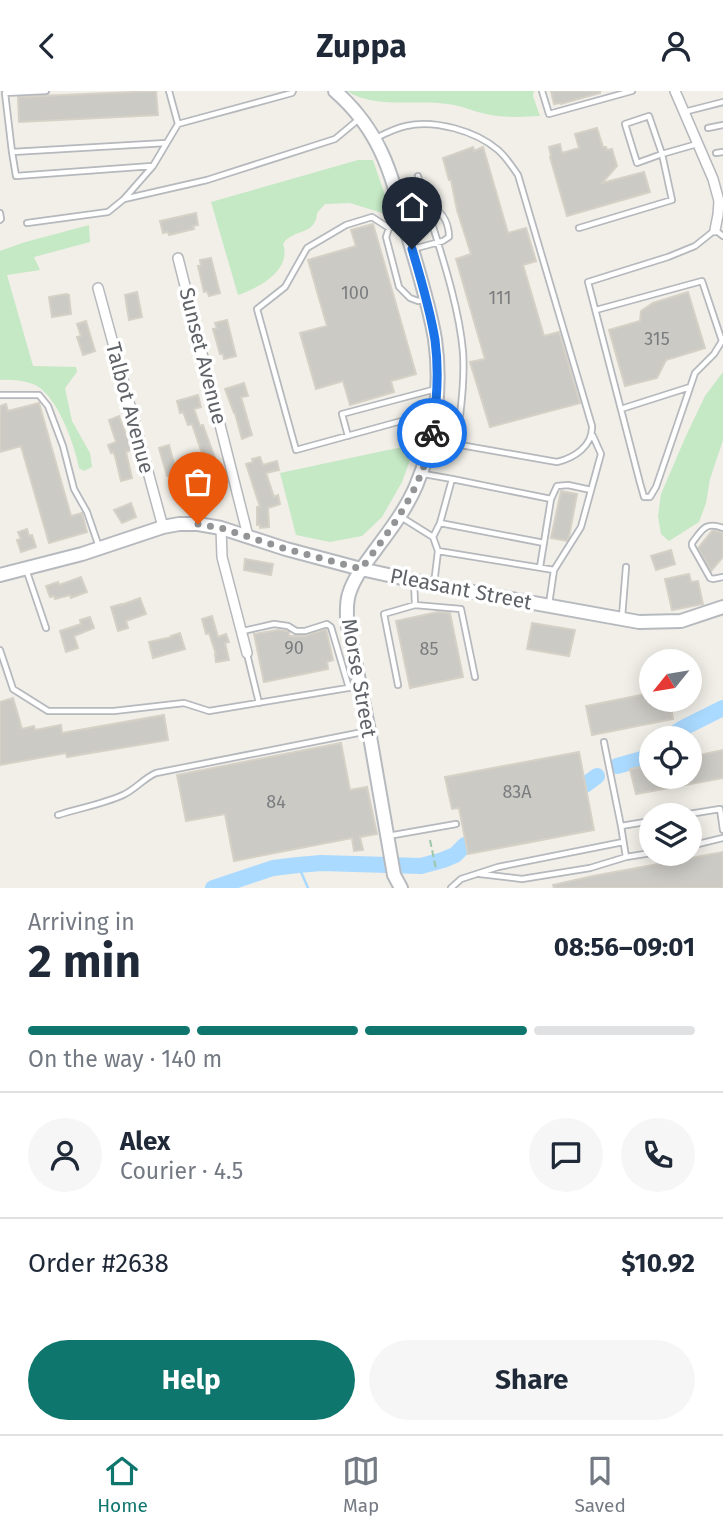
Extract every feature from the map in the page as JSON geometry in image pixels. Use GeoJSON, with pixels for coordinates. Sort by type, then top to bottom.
{"type":"FeatureCollection","features":[{"type":"Feature","properties":{"kind":"street","name":"Morse Street"},"geometry":{"type":"LineString","coordinates":[[335,91],[360,117],[375,138],[389,169],[427,300],[435,342],[435,411],[431,439],[421,473],[400,516],[352,585],[347,605],[354,687],[369,731],[394,875],[401,888]]}},
{"type":"Feature","properties":{"kind":"street"},"geometry":{"type":"LineString","coordinates":[[675,91],[698,144],[718,178],[719,233]]}},
{"type":"Feature","properties":{"kind":"street","name":"Sunset Avenue"},"geometry":{"type":"LineString","coordinates":[[178,258],[248,536]]}},
{"type":"Feature","properties":{"kind":"street","name":"Talbot Avenue"},"geometry":{"type":"LineString","coordinates":[[98,288],[163,527]]}},
{"type":"Feature","properties":{"kind":"street","name":"Pleasant Street"},"geometry":{"type":"LineString","coordinates":[[0,575],[100,548],[163,527],[188,524],[221,528],[286,549],[434,585],[639,622],[681,621],[723,607]]}},
{"type":"Feature","properties":{"kind":"street"},"geometry":{"type":"LineString","coordinates":[[221,528],[222,557],[247,653]]}},
{"type":"Feature","properties":{"kind":"lane"},"geometry":{"type":"LineString","coordinates":[[46,91],[5,92],[16,176],[153,166]]}},
{"type":"Feature","properties":{"kind":"lane"},"geometry":{"type":"LineString","coordinates":[[169,91],[178,124]]}},
{"type":"Feature","properties":{"kind":"lane"},"geometry":{"type":"LineString","coordinates":[[27,223],[108,212],[124,199],[153,166],[178,124],[293,91]]}},
{"type":"Feature","properties":{"kind":"lane"},"geometry":{"type":"LineString","coordinates":[[542,91],[549,114],[632,91]]}},
{"type":"Feature","properties":{"kind":"lane"},"geometry":{"type":"LineString","coordinates":[[684,113],[723,102]]}},
{"type":"Feature","properties":{"kind":"lane"},"geometry":{"type":"LineString","coordinates":[[579,228],[672,201],[662,154],[649,116],[625,124],[637,163],[662,154],[698,144]]}},
{"type":"Feature","properties":{"kind":"lane"},"geometry":{"type":"LineString","coordinates":[[124,199],[207,180],[335,139],[360,117]]}},
{"type":"Feature","properties":{"kind":"lane"},"geometry":{"type":"LineString","coordinates":[[375,138],[405,126],[436,125],[471,133],[499,150],[510,162],[518,175],[592,426],[589,442],[579,452],[556,462],[431,439]]}},
{"type":"Feature","properties":{"kind":"lane"},"geometry":{"type":"LineString","coordinates":[[708,128],[723,125]]}},
{"type":"Feature","properties":{"kind":"lane"},"geometry":{"type":"LineString","coordinates":[[12,152],[166,143]]}},
{"type":"Feature","properties":{"kind":"lane"},"geometry":{"type":"LineString","coordinates":[[716,153],[723,152]]}},
{"type":"Feature","properties":{"kind":"lane"},"geometry":{"type":"LineString","coordinates":[[418,176],[455,303],[463,352],[463,388],[457,443]]}},
{"type":"Feature","properties":{"kind":"lane"},"geometry":{"type":"LineString","coordinates":[[400,207],[425,201],[440,212],[449,231],[449,237],[437,243],[412,249]]}},
{"type":"Feature","properties":{"kind":"lane"},"geometry":{"type":"LineString","coordinates":[[0,213],[0,220]]}},
{"type":"Feature","properties":{"kind":"lane"},"geometry":{"type":"LineString","coordinates":[[389,229],[372,217],[346,225],[307,248],[285,287],[257,309],[296,450],[435,411]]}},
{"type":"Feature","properties":{"kind":"lane"},"geometry":{"type":"LineString","coordinates":[[405,223],[389,229],[386,237],[399,287],[410,298],[427,300]]}},
{"type":"Feature","properties":{"kind":"lane"},"geometry":{"type":"LineString","coordinates":[[596,310],[702,281],[722,341],[714,354],[695,373],[656,487],[650,497],[644,497],[640,483],[596,310],[589,282],[668,257],[719,233]]}},
{"type":"Feature","properties":{"kind":"lane"},"geometry":{"type":"LineString","coordinates":[[621,408],[690,387]]}},
{"type":"Feature","properties":{"kind":"lane"},"geometry":{"type":"LineString","coordinates":[[348,436],[342,414],[436,389]]}},
{"type":"Feature","properties":{"kind":"lane"},"geometry":{"type":"LineString","coordinates":[[0,395],[38,395],[48,406],[63,446],[74,489],[87,512],[100,548]]}},
{"type":"Feature","properties":{"kind":"lane"},"geometry":{"type":"LineString","coordinates":[[549,605],[554,570],[581,527],[601,454],[592,435]]}},
{"type":"Feature","properties":{"kind":"lane"},"geometry":{"type":"LineString","coordinates":[[421,473],[551,499]]}},
{"type":"Feature","properties":{"kind":"lane"},"geometry":{"type":"LineString","coordinates":[[433,537],[440,523],[452,479]]}},
{"type":"Feature","properties":{"kind":"lane"},"geometry":{"type":"LineString","coordinates":[[540,567],[551,499],[557,486],[568,485],[591,490]]}},
{"type":"Feature","properties":{"kind":"lane"},"geometry":{"type":"LineString","coordinates":[[400,516],[433,537],[438,551],[434,585]]}},
{"type":"Feature","properties":{"kind":"lane"},"geometry":{"type":"LineString","coordinates":[[440,523],[544,543]]}},
{"type":"Feature","properties":{"kind":"lane"},"geometry":{"type":"LineString","coordinates":[[723,528],[706,526],[692,543],[710,578],[723,577]]}},
{"type":"Feature","properties":{"kind":"lane"},"geometry":{"type":"LineString","coordinates":[[438,551],[554,570]]}},
{"type":"Feature","properties":{"kind":"lane"},"geometry":{"type":"LineString","coordinates":[[622,618],[626,567]]}},
{"type":"Feature","properties":{"kind":"lane"},"geometry":{"type":"LineString","coordinates":[[26,569],[46,628]]}},
{"type":"Feature","properties":{"kind":"lane"},"geometry":{"type":"LineString","coordinates":[[414,580],[415,604]]}},
{"type":"Feature","properties":{"kind":"lane"},"geometry":{"type":"LineString","coordinates":[[398,685],[384,614],[415,604],[461,608],[475,677]]}},
{"type":"Feature","properties":{"kind":"lane"},"geometry":{"type":"LineString","coordinates":[[0,650],[13,689],[48,711],[114,711],[184,703],[209,711],[354,687],[331,627],[327,624],[305,631],[274,624],[241,632]]}},
{"type":"Feature","properties":{"kind":"lane"},"geometry":{"type":"LineString","coordinates":[[247,653],[259,703]]}},
{"type":"Feature","properties":{"kind":"lane"},"geometry":{"type":"LineString","coordinates":[[58,814],[122,795],[156,773],[369,731]]}},
{"type":"Feature","properties":{"kind":"lane"},"geometry":{"type":"LineString","coordinates":[[604,741],[626,857]]}},
{"type":"Feature","properties":{"kind":"lane"},"geometry":{"type":"LineString","coordinates":[[702,812],[720,809],[723,830]]}},
{"type":"Feature","properties":{"kind":"lane"},"geometry":{"type":"LineString","coordinates":[[621,826],[639,823]]}},
{"type":"Feature","properties":{"kind":"lane"},"geometry":{"type":"LineString","coordinates":[[387,836],[456,824]]}},
{"type":"Feature","properties":{"kind":"lane"},"geometry":{"type":"LineString","coordinates":[[702,843],[723,838]]}},
{"type":"Feature","properties":{"kind":"lane"},"geometry":{"type":"LineString","coordinates":[[451,888],[461,879],[498,867],[623,842]]}},
{"type":"Feature","properties":{"kind":"lane"},"geometry":{"type":"LineString","coordinates":[[480,874],[522,879],[590,868],[639,855]]}},
{"type":"Feature","properties":{"kind":"path"},"geometry":{"type":"LineString","coordinates":[[430,840],[436,869]]}},
{"type":"Feature","properties":{"kind":"green space"},"geometry":{"type":"Polygon","coordinates":[[[347,91],[534,91],[533,96],[540,116],[500,116],[441,103],[385,102],[358,97],[347,91]]]}},
{"type":"Feature","properties":{"kind":"green space"},"geometry":{"type":"Polygon","coordinates":[[[358,160],[373,160],[392,216],[350,203],[325,204],[317,213],[313,225],[283,244],[283,262],[272,277],[238,295],[211,202],[358,160]]]}},
{"type":"Feature","properties":{"kind":"green space"},"geometry":{"type":"Polygon","coordinates":[[[89,225],[90,242],[34,257],[40,270],[7,275],[33,366],[76,367],[77,372],[65,388],[72,421],[90,453],[92,467],[84,471],[79,468],[69,433],[49,397],[33,384],[0,380],[0,251],[89,225]]]}},
{"type":"Feature","properties":{"kind":"green space"},"geometry":{"type":"Polygon","coordinates":[[[723,372],[723,440],[710,479],[706,503],[699,522],[669,541],[661,534],[658,516],[661,494],[705,396],[723,372]]]}},
{"type":"Feature","properties":{"kind":"green space"},"geometry":{"type":"Polygon","coordinates":[[[416,444],[402,482],[382,517],[362,536],[330,542],[296,535],[280,473],[416,444]]]}},
{"type":"Feature","properties":{"kind":"building"},"geometry":{"type":"Polygon","coordinates":[[[156,91],[158,115],[19,122],[18,97],[156,91]]]}},
{"type":"Feature","properties":{"kind":"building"},"geometry":{"type":"Polygon","coordinates":[[[551,91],[600,91],[600,93],[554,104],[551,91]]]}},
{"type":"Feature","properties":{"kind":"building"},"geometry":{"type":"Polygon","coordinates":[[[597,128],[603,147],[612,149],[617,166],[602,183],[644,172],[650,192],[567,216],[549,147],[560,144],[562,153],[579,148],[575,134],[597,128]]]}},
{"type":"Feature","properties":{"kind":"building"},"geometry":{"type":"Polygon","coordinates":[[[473,147],[474,151],[483,147],[508,233],[526,228],[536,261],[523,265],[544,336],[559,332],[580,403],[490,427],[470,362],[485,359],[456,259],[471,254],[443,158],[473,147]]]}},
{"type":"Feature","properties":{"kind":"building"},"geometry":{"type":"Polygon","coordinates":[[[196,213],[198,225],[193,226],[194,229],[169,235],[168,232],[163,233],[160,221],[196,213]]]}},
{"type":"Feature","properties":{"kind":"building"},"geometry":{"type":"Polygon","coordinates":[[[373,224],[416,374],[391,381],[394,392],[350,405],[343,381],[316,389],[300,333],[327,326],[308,260],[356,246],[351,230],[373,224]]]}},
{"type":"Feature","properties":{"kind":"building"},"geometry":{"type":"Polygon","coordinates":[[[211,258],[220,293],[209,296],[207,291],[204,292],[198,266],[201,266],[200,260],[211,258]]]}},
{"type":"Feature","properties":{"kind":"building"},"geometry":{"type":"Polygon","coordinates":[[[137,292],[142,317],[129,320],[125,295],[137,292]]]}},
{"type":"Feature","properties":{"kind":"building"},"geometry":{"type":"Polygon","coordinates":[[[688,292],[705,348],[666,360],[657,378],[625,386],[609,330],[640,321],[641,311],[653,303],[688,292]]]}},
{"type":"Feature","properties":{"kind":"building"},"geometry":{"type":"Polygon","coordinates":[[[69,295],[71,314],[52,317],[49,297],[69,295]]]}},
{"type":"Feature","properties":{"kind":"building"},"geometry":{"type":"Polygon","coordinates":[[[227,320],[236,356],[224,359],[213,329],[217,328],[215,323],[227,320]]]}},
{"type":"Feature","properties":{"kind":"building"},"geometry":{"type":"Polygon","coordinates":[[[86,321],[95,351],[83,355],[77,337],[81,336],[77,324],[86,321]]]}},
{"type":"Feature","properties":{"kind":"building"},"geometry":{"type":"Polygon","coordinates":[[[244,383],[248,396],[241,397],[252,435],[242,439],[225,389],[244,383]]]}},
{"type":"Feature","properties":{"kind":"building"},"geometry":{"type":"Polygon","coordinates":[[[198,395],[201,407],[194,409],[200,426],[203,425],[217,464],[207,468],[192,424],[188,425],[183,412],[180,413],[177,401],[198,395]]]}},
{"type":"Feature","properties":{"kind":"building"},"geometry":{"type":"Polygon","coordinates":[[[39,403],[71,516],[82,513],[87,532],[49,543],[21,446],[0,452],[0,406],[6,404],[8,411],[39,403]]]}},
{"type":"Feature","properties":{"kind":"building"},"geometry":{"type":"Polygon","coordinates":[[[119,416],[132,450],[126,452],[132,478],[121,481],[115,456],[108,445],[116,442],[109,420],[119,416]]]}},
{"type":"Feature","properties":{"kind":"building"},"geometry":{"type":"Polygon","coordinates":[[[169,445],[175,474],[167,476],[159,448],[169,445]]]}},
{"type":"Feature","properties":{"kind":"building"},"geometry":{"type":"Polygon","coordinates":[[[260,457],[263,465],[277,461],[279,470],[266,473],[274,497],[278,495],[280,504],[268,508],[269,527],[260,528],[260,525],[257,525],[257,507],[260,507],[246,464],[260,457]]]}},
{"type":"Feature","properties":{"kind":"building"},"geometry":{"type":"Polygon","coordinates":[[[561,491],[577,494],[567,541],[551,538],[561,491]]]}},
{"type":"Feature","properties":{"kind":"building"},"geometry":{"type":"Polygon","coordinates":[[[131,503],[136,517],[122,523],[114,510],[131,503]]]}},
{"type":"Feature","properties":{"kind":"building"},"geometry":{"type":"Polygon","coordinates":[[[27,529],[36,547],[21,552],[17,540],[21,539],[18,532],[27,529]]]}},
{"type":"Feature","properties":{"kind":"building"},"geometry":{"type":"Polygon","coordinates":[[[713,530],[723,533],[723,557],[711,571],[698,548],[713,530]]]}},
{"type":"Feature","properties":{"kind":"building"},"geometry":{"type":"Polygon","coordinates":[[[671,550],[675,564],[656,570],[651,556],[671,550]]]}},
{"type":"Feature","properties":{"kind":"building"},"geometry":{"type":"Polygon","coordinates":[[[245,559],[273,564],[271,575],[244,570],[245,559]]]}},
{"type":"Feature","properties":{"kind":"building"},"geometry":{"type":"Polygon","coordinates":[[[689,574],[691,582],[698,581],[703,604],[672,610],[665,579],[689,574]]]}},
{"type":"Feature","properties":{"kind":"building"},"geometry":{"type":"Polygon","coordinates":[[[81,577],[87,592],[71,598],[70,595],[55,599],[54,596],[50,597],[46,586],[58,582],[59,585],[81,577]]]}},
{"type":"Feature","properties":{"kind":"building"},"geometry":{"type":"Polygon","coordinates":[[[140,598],[146,614],[126,621],[128,628],[118,631],[111,607],[140,598]]]}},
{"type":"Feature","properties":{"kind":"building"},"geometry":{"type":"Polygon","coordinates":[[[438,612],[450,613],[463,677],[410,688],[396,621],[438,612]]]}},
{"type":"Feature","properties":{"kind":"building"},"geometry":{"type":"Polygon","coordinates":[[[212,616],[218,637],[226,634],[229,660],[216,662],[216,654],[202,619],[212,616]]]}},
{"type":"Feature","properties":{"kind":"building"},"geometry":{"type":"Polygon","coordinates":[[[90,617],[94,628],[74,636],[78,648],[66,652],[60,631],[81,624],[80,620],[90,617]]]}},
{"type":"Feature","properties":{"kind":"building"},"geometry":{"type":"Polygon","coordinates":[[[532,623],[575,630],[569,656],[527,649],[532,623]]]}},
{"type":"Feature","properties":{"kind":"building"},"geometry":{"type":"Polygon","coordinates":[[[326,629],[333,660],[327,662],[328,669],[264,682],[254,634],[278,630],[289,632],[289,636],[305,636],[326,629]]]}},
{"type":"Feature","properties":{"kind":"building"},"geometry":{"type":"Polygon","coordinates":[[[180,633],[185,649],[153,658],[149,642],[180,633]]]}},
{"type":"Feature","properties":{"kind":"building"},"geometry":{"type":"Polygon","coordinates":[[[639,695],[639,712],[672,712],[673,719],[592,735],[586,706],[639,695]]]}},
{"type":"Feature","properties":{"kind":"building"},"geometry":{"type":"Polygon","coordinates":[[[13,698],[22,729],[34,726],[35,730],[61,725],[62,733],[164,715],[168,740],[67,757],[66,753],[0,765],[0,702],[13,698]]]}},
{"type":"Feature","properties":{"kind":"building"},"geometry":{"type":"Polygon","coordinates":[[[341,743],[350,790],[367,787],[377,834],[360,837],[363,850],[354,851],[352,838],[234,861],[225,814],[186,821],[177,775],[341,743]]]}},
{"type":"Feature","properties":{"kind":"building"},"geometry":{"type":"Polygon","coordinates":[[[723,750],[723,778],[702,782],[702,754],[723,750]]]}},
{"type":"Feature","properties":{"kind":"building"},"geometry":{"type":"Polygon","coordinates":[[[579,752],[594,830],[468,854],[459,808],[452,809],[445,777],[579,752]]]}},
{"type":"Feature","properties":{"kind":"building"},"geometry":{"type":"Polygon","coordinates":[[[639,767],[639,789],[663,789],[636,794],[630,769],[639,767]]]}},
{"type":"Feature","properties":{"kind":"building"},"geometry":{"type":"Polygon","coordinates":[[[723,852],[723,888],[554,888],[553,885],[647,866],[702,866],[702,856],[723,852]]]}},
{"type":"Feature","properties":{"kind":"waterway"},"geometry":{"type":"LineString","coordinates":[[687,726],[723,708]]}},
{"type":"Feature","properties":{"kind":"waterway"},"geometry":{"type":"LineString","coordinates":[[617,766],[639,760]]}},
{"type":"Feature","properties":{"kind":"waterway"},"geometry":{"type":"LineString","coordinates":[[585,785],[597,776]]}},
{"type":"Feature","properties":{"kind":"waterway"},"geometry":{"type":"LineString","coordinates":[[213,888],[273,868],[298,865],[321,863],[421,866],[455,855],[465,845]]}},
{"type":"Feature","properties":{"kind":"waterway"},"geometry":{"type":"LineString","coordinates":[[298,865],[308,888]]}},
{"type":"Feature","properties":{"kind":"way so far"},"geometry":{"type":"LineString","coordinates":[[198,524],[221,528],[361,569],[408,504],[426,458],[432,433]]}},
{"type":"Feature","properties":{"kind":"route"},"geometry":{"type":"LineString","coordinates":[[412,249],[427,300],[435,342],[437,371],[432,433]]}}]}
